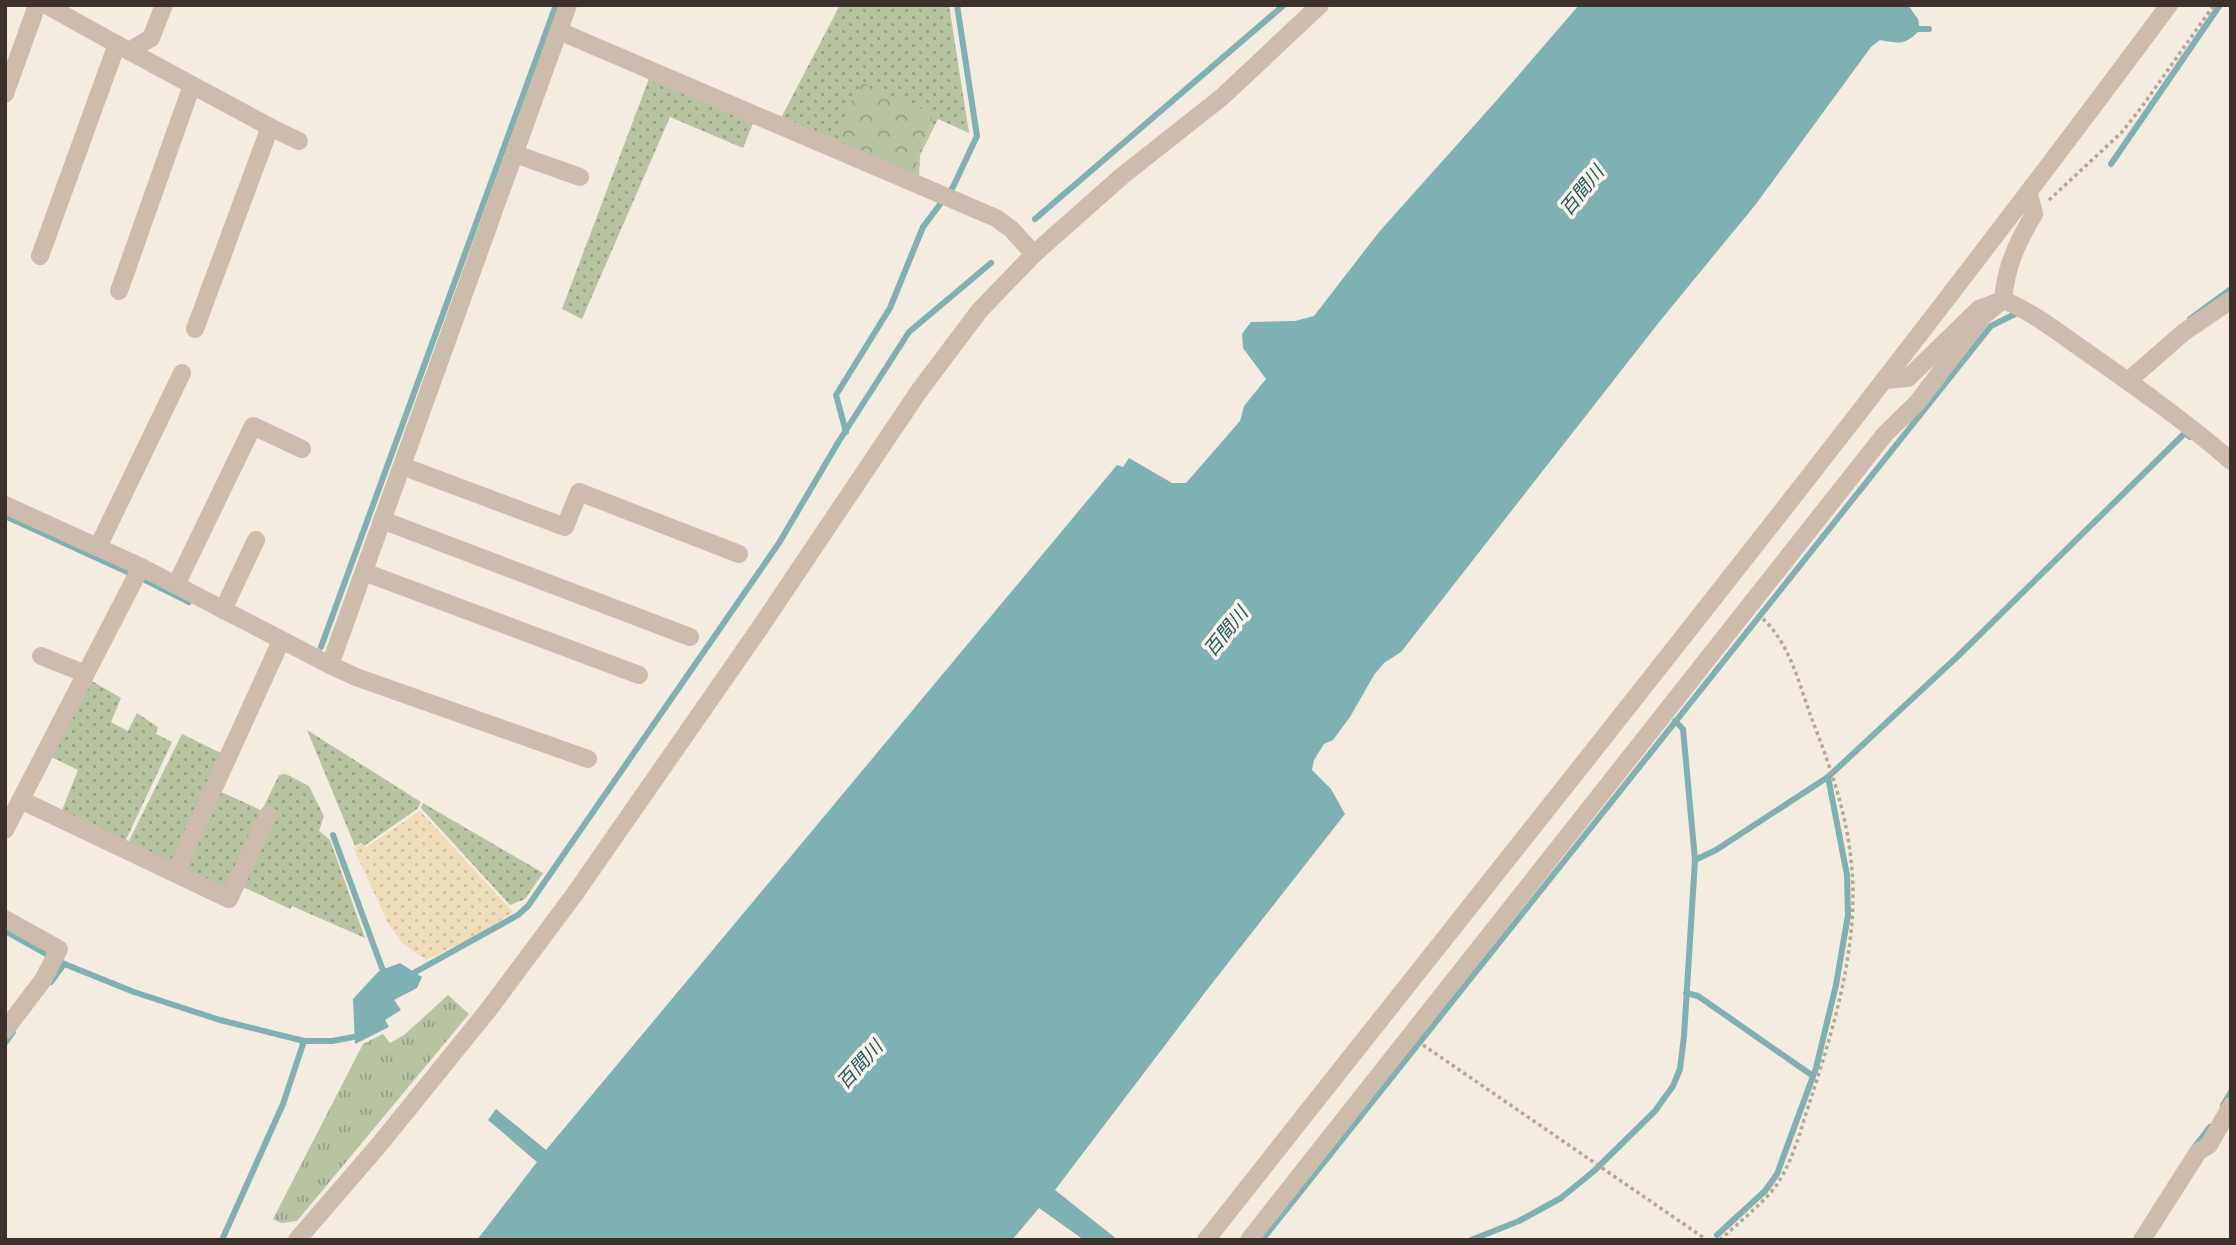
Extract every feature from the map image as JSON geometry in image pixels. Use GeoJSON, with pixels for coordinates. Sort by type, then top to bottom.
{"type":"FeatureCollection","features":[{"type":"Feature","properties":{"kind":"street"},"geometry":{"type":"LineString","coordinates":[[5,94],[37,5]]}},
{"type":"Feature","properties":{"kind":"street"},"geometry":{"type":"LineString","coordinates":[[46,5],[299,141]]}},
{"type":"Feature","properties":{"kind":"street"},"geometry":{"type":"LineString","coordinates":[[40,256],[123,48],[151,38],[164,5]]}},
{"type":"Feature","properties":{"kind":"street"},"geometry":{"type":"LineString","coordinates":[[330,665],[568,5]]}},
{"type":"Feature","properties":{"kind":"street"},"geometry":{"type":"LineString","coordinates":[[297,1240],[489,1009],[551,926],[757,632],[919,391],[980,310],[1034,254],[1122,176],[1222,97],[1320,5]]}},
{"type":"Feature","properties":{"kind":"street"},"geometry":{"type":"LineString","coordinates":[[1206,1240],[1885,380],[2029,194],[2169,5]]}},
{"type":"Feature","properties":{"kind":"street"},"geometry":{"type":"LineString","coordinates":[[559,32],[996,218],[1012,229],[1034,254]]}},
{"type":"Feature","properties":{"kind":"street"},"geometry":{"type":"LineString","coordinates":[[119,291],[192,85]]}},
{"type":"Feature","properties":{"kind":"street"},"geometry":{"type":"LineString","coordinates":[[195,329],[270,127]]}},
{"type":"Feature","properties":{"kind":"street"},"geometry":{"type":"LineString","coordinates":[[515,154],[580,177]]}},
{"type":"Feature","properties":{"kind":"street"},"geometry":{"type":"LineString","coordinates":[[2029,194],[2034,214],[2019,240],[2005,275],[2017,306],[2128,381],[2195,430],[2231,461]]}},
{"type":"Feature","properties":{"kind":"street"},"geometry":{"type":"LineString","coordinates":[[2128,381],[2184,332],[2231,300]]}},
{"type":"Feature","properties":{"kind":"street"},"geometry":{"type":"LineString","coordinates":[[1885,380],[1908,378],[1979,309],[2017,306]]}},
{"type":"Feature","properties":{"kind":"street"},"geometry":{"type":"LineString","coordinates":[[1249,1240],[1885,434],[1917,403],[1983,316],[2017,306]]}},
{"type":"Feature","properties":{"kind":"street"},"geometry":{"type":"LineString","coordinates":[[98,547],[182,373]]}},
{"type":"Feature","properties":{"kind":"street"},"geometry":{"type":"LineString","coordinates":[[176,585],[253,426],[302,449]]}},
{"type":"Feature","properties":{"kind":"street"},"geometry":{"type":"LineString","coordinates":[[402,466],[565,527],[579,492],[739,554]]}},
{"type":"Feature","properties":{"kind":"street"},"geometry":{"type":"LineString","coordinates":[[5,505],[98,547],[138,573],[176,585],[279,645],[356,677],[588,759]]}},
{"type":"Feature","properties":{"kind":"street"},"geometry":{"type":"LineString","coordinates":[[382,520],[690,638]]}},
{"type":"Feature","properties":{"kind":"street"},"geometry":{"type":"LineString","coordinates":[[223,610],[256,540]]}},
{"type":"Feature","properties":{"kind":"street"},"geometry":{"type":"LineString","coordinates":[[363,572],[639,675]]}},
{"type":"Feature","properties":{"kind":"street"},"geometry":{"type":"LineString","coordinates":[[5,830],[138,573]]}},
{"type":"Feature","properties":{"kind":"street"},"geometry":{"type":"LineString","coordinates":[[175,873],[279,645]]}},
{"type":"Feature","properties":{"kind":"street"},"geometry":{"type":"LineString","coordinates":[[41,656],[86,674]]}},
{"type":"Feature","properties":{"kind":"street"},"geometry":{"type":"LineString","coordinates":[[21,800],[229,899],[268,815]]}},
{"type":"Feature","properties":{"kind":"street"},"geometry":{"type":"LineString","coordinates":[[5,919],[59,949],[43,980],[5,1030]]}},
{"type":"Feature","properties":{"kind":"street"},"geometry":{"type":"LineString","coordinates":[[2143,1240],[2198,1152],[2208,1145],[2231,1106]]}},
{"type":"Feature","properties":{"kind":"path"},"geometry":{"type":"LineString","coordinates":[[2034,214],[2121,133],[2214,5]]}},
{"type":"Feature","properties":{"kind":"path"},"geometry":{"type":"LineString","coordinates":[[1720,1240],[1770,1192],[1785,1172],[1826,1052],[1841,992],[1853,919],[1852,862],[1845,820],[1831,768],[1782,642],[1763,618]]}},
{"type":"Feature","properties":{"kind":"path"},"geometry":{"type":"LineString","coordinates":[[1425,1046],[1707,1240]]}},
{"type":"Feature","properties":{"kind":"green space"},"geometry":{"type":"Polygon","coordinates":[[[840,5],[949,5],[969,133],[938,119],[920,155],[919,179],[781,118],[840,5]],[[863,83],[917,174],[918,154],[932,125],[863,83]]]}},
{"type":"Feature","properties":{"kind":"green space"},"geometry":{"type":"Polygon","coordinates":[[[650,76],[754,121],[743,148],[670,117],[582,319],[562,309],[650,76]]]}},
{"type":"Feature","properties":{"kind":"green space"},"geometry":{"type":"Polygon","coordinates":[[[863,83],[931,113],[932,125],[918,154],[917,175],[838,140],[847,108],[863,83]]]}},
{"type":"Feature","properties":{"kind":"green space"},"geometry":{"type":"Polygon","coordinates":[[[92,681],[121,698],[111,722],[128,731],[137,713],[158,727],[156,734],[172,742],[124,844],[62,810],[78,770],[51,757],[92,681]]]}},
{"type":"Feature","properties":{"kind":"green space"},"geometry":{"type":"Polygon","coordinates":[[[307,730],[421,802],[417,809],[364,846],[361,843],[355,846],[307,730]]]}},
{"type":"Feature","properties":{"kind":"green space"},"geometry":{"type":"Polygon","coordinates":[[[182,734],[223,754],[174,861],[168,863],[128,843],[182,734]]]}},
{"type":"Feature","properties":{"kind":"green space"},"geometry":{"type":"Polygon","coordinates":[[[286,774],[309,786],[324,816],[319,831],[330,840],[365,938],[292,906],[290,909],[241,886],[263,808],[279,775],[286,774]]]}},
{"type":"Feature","properties":{"kind":"green space"},"geometry":{"type":"Polygon","coordinates":[[[219,791],[263,811],[228,886],[224,889],[185,870],[219,791]]]}},
{"type":"Feature","properties":{"kind":"green space"},"geometry":{"type":"Polygon","coordinates":[[[423,803],[543,873],[525,899],[510,905],[421,808],[423,803]]]}},
{"type":"Feature","properties":{"kind":"green space"},"geometry":{"type":"Polygon","coordinates":[[[448,995],[469,1014],[297,1221],[281,1223],[273,1219],[363,1044],[383,1034],[390,1043],[404,1035],[448,995]]]}},
{"type":"Feature","properties":{"kind":"sand"},"geometry":{"type":"Polygon","coordinates":[[[420,811],[513,912],[478,935],[426,960],[402,943],[388,923],[354,849],[361,844],[365,848],[420,811]]]}},
{"type":"Feature","properties":{"kind":"water","name":"百間川"},"geometry":{"type":"Polygon","coordinates":[[[1579,5],[1908,5],[1918,19],[1920,30],[1906,41],[1898,43],[1880,40],[1871,47],[1756,204],[1660,321],[1401,652],[1384,663],[1374,675],[1350,717],[1333,740],[1324,744],[1314,760],[1312,770],[1331,789],[1345,814],[1055,1190],[1118,1240],[1084,1240],[1039,1208],[1012,1240],[477,1240],[537,1162],[488,1120],[496,1109],[546,1150],[1117,465],[1123,467],[1129,458],[1172,483],[1186,483],[1240,421],[1244,406],[1266,379],[1243,348],[1242,334],[1251,322],[1295,321],[1314,316],[1379,232],[1579,5]]]}},
{"type":"Feature","properties":{"kind":"water"},"geometry":{"type":"Polygon","coordinates":[[[400,963],[422,977],[417,988],[394,1000],[401,1010],[385,1020],[389,1027],[355,1044],[353,999],[379,971],[400,963]]]}},
{"type":"Feature","properties":{"kind":"waterway"},"geometry":{"type":"LineString","coordinates":[[321,647],[556,5]]}},
{"type":"Feature","properties":{"kind":"waterway"},"geometry":{"type":"LineString","coordinates":[[846,432],[836,395],[890,308],[923,227],[953,187],[977,136],[957,5]]}},
{"type":"Feature","properties":{"kind":"waterway"},"geometry":{"type":"LineString","coordinates":[[1035,219],[1284,5]]}},
{"type":"Feature","properties":{"kind":"waterway"},"geometry":{"type":"LineString","coordinates":[[2111,164],[2220,5]]}},
{"type":"Feature","properties":{"kind":"waterway"},"geometry":{"type":"LineString","coordinates":[[1914,29],[1929,29]]}},
{"type":"Feature","properties":{"kind":"waterway"},"geometry":{"type":"LineString","coordinates":[[410,975],[518,915],[528,906],[779,543],[839,441],[909,332],[991,263]]}},
{"type":"Feature","properties":{"kind":"waterway"},"geometry":{"type":"LineString","coordinates":[[2190,319],[2231,289]]}},
{"type":"Feature","properties":{"kind":"waterway"},"geometry":{"type":"LineString","coordinates":[[1262,1240],[1991,326],[2021,311]]}},
{"type":"Feature","properties":{"kind":"waterway"},"geometry":{"type":"LineString","coordinates":[[1695,860],[1716,850],[1828,777],[1957,657],[2185,433],[2190,437]]}},
{"type":"Feature","properties":{"kind":"waterway"},"geometry":{"type":"LineString","coordinates":[[5,516],[189,602]]}},
{"type":"Feature","properties":{"kind":"waterway"},"geometry":{"type":"LineString","coordinates":[[1471,1240],[1519,1221],[1561,1198],[1594,1171],[1655,1111],[1673,1086],[1680,1069],[1695,860],[1683,729],[1675,721]]}},
{"type":"Feature","properties":{"kind":"waterway"},"geometry":{"type":"LineString","coordinates":[[1717,1235],[1765,1191],[1777,1174],[1816,1068],[1836,985],[1848,915],[1847,875],[1828,777]]}},
{"type":"Feature","properties":{"kind":"waterway"},"geometry":{"type":"LineString","coordinates":[[333,835],[382,968],[388,976]]}},
{"type":"Feature","properties":{"kind":"waterway"},"geometry":{"type":"LineString","coordinates":[[5,931],[62,963],[134,992],[220,1020],[304,1041],[332,1041],[359,1036]]}},
{"type":"Feature","properties":{"kind":"waterway"},"geometry":{"type":"LineString","coordinates":[[51,982],[64,964]]}},
{"type":"Feature","properties":{"kind":"waterway"},"geometry":{"type":"LineString","coordinates":[[1686,993],[1698,996],[1813,1076]]}},
{"type":"Feature","properties":{"kind":"waterway"},"geometry":{"type":"LineString","coordinates":[[5,1043],[13,1032]]}},
{"type":"Feature","properties":{"kind":"waterway"},"geometry":{"type":"LineString","coordinates":[[222,1240],[283,1104],[304,1041]]}},
{"type":"Feature","properties":{"kind":"waterway"},"geometry":{"type":"LineString","coordinates":[[2223,1105],[2231,1092]]}},
{"type":"Feature","properties":{"kind":"waterway"},"geometry":{"type":"LineString","coordinates":[[2193,1149],[2210,1127]]}}]}
